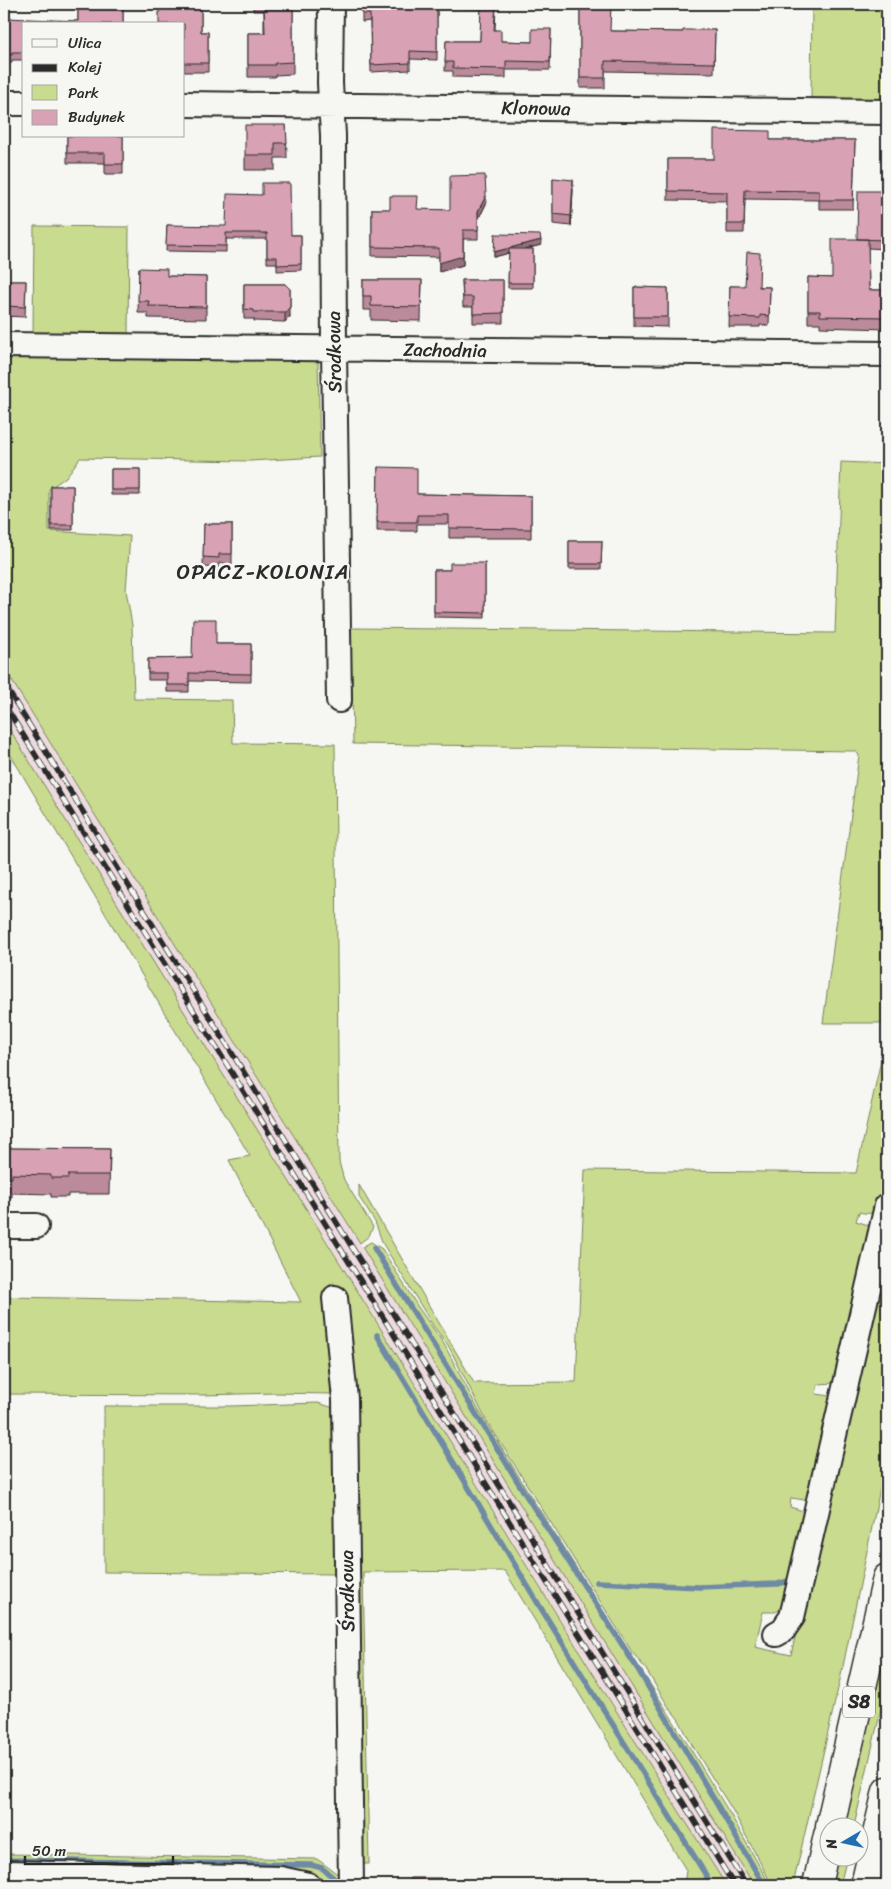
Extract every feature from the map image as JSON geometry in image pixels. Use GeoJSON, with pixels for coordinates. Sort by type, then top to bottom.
{"type":"FeatureCollection","features":[{"type":"Feature","properties":{"kind":"highway","name":"S8"},"geometry":{"type":"LineString","coordinates":[[832,1816],[887,1578]]}},
{"type":"Feature","properties":{"kind":"highway"},"geometry":{"type":"LineString","coordinates":[[864,1885],[887,1791]]}},
{"type":"Feature","properties":{"kind":"highway"},"geometry":{"type":"LineString","coordinates":[[818,1881],[821,1866]]}},
{"type":"Feature","properties":{"kind":"street","name":"Środkowa"},"geometry":{"type":"LineString","coordinates":[[331,4],[339,700]]}},
{"type":"Feature","properties":{"kind":"street"},"geometry":{"type":"LineString","coordinates":[[4,103],[22,103]]}},
{"type":"Feature","properties":{"kind":"street","name":"Klonowa"},"geometry":{"type":"LineString","coordinates":[[185,104],[887,112]]}},
{"type":"Feature","properties":{"kind":"street","name":"Zachodnia"},"geometry":{"type":"LineString","coordinates":[[4,345],[887,354]]}},
{"type":"Feature","properties":{"kind":"street"},"geometry":{"type":"LineString","coordinates":[[776,1634],[783,1630],[792,1617],[887,1206]]}},
{"type":"Feature","properties":{"kind":"street"},"geometry":{"type":"LineString","coordinates":[[4,1226],[36,1226]]}},
{"type":"Feature","properties":{"kind":"street","name":"Środkowa"},"geometry":{"type":"LineString","coordinates":[[335,1298],[345,1399],[351,1885]]}},
{"type":"Feature","properties":{"kind":"street"},"geometry":{"type":"LineString","coordinates":[[4,1873],[280,1879],[308,1885]]}},
{"type":"Feature","properties":{"kind":"shaded area"},"geometry":{"type":"Polygon","coordinates":[[[4,668],[600,1632],[754,1885],[726,1885],[331,1247],[178,1004],[4,720],[4,668]]]}},
{"type":"Feature","properties":{"kind":"green space"},"geometry":{"type":"Polygon","coordinates":[[[812,4],[887,4],[887,99],[811,98],[812,4]]]}},
{"type":"Feature","properties":{"kind":"green space"},"geometry":{"type":"Polygon","coordinates":[[[34,226],[129,227],[128,336],[33,334],[34,226]]]}},
{"type":"Feature","properties":{"kind":"green space"},"geometry":{"type":"Polygon","coordinates":[[[4,352],[318,359],[320,457],[250,461],[80,458],[66,477],[49,489],[49,531],[130,536],[126,590],[132,625],[134,699],[232,700],[233,743],[335,744],[339,1162],[344,1180],[373,1227],[369,1236],[360,1243],[4,668],[4,352]]]}},
{"type":"Feature","properties":{"kind":"green space"},"geometry":{"type":"Polygon","coordinates":[[[841,462],[887,464],[887,1023],[823,1023],[859,755],[855,751],[353,744],[351,628],[835,633],[841,462]]]}},
{"type":"Feature","properties":{"kind":"green space"},"geometry":{"type":"Polygon","coordinates":[[[4,720],[576,1647],[726,1885],[684,1885],[686,1870],[505,1571],[363,1572],[369,1864],[357,1864],[339,1297],[334,1283],[330,1284],[331,1394],[4,1394],[4,1297],[301,1302],[229,1160],[250,1156],[4,744],[4,720]]]}},
{"type":"Feature","properties":{"kind":"green space"},"geometry":{"type":"Polygon","coordinates":[[[887,1033],[887,1166],[879,1208],[870,1213],[859,1212],[856,1221],[871,1226],[835,1383],[818,1384],[816,1394],[831,1396],[811,1498],[805,1500],[791,1498],[790,1507],[806,1514],[782,1609],[775,1612],[763,1612],[755,1647],[791,1655],[887,1240],[887,1455],[842,1671],[793,1885],[772,1885],[733,1811],[692,1745],[679,1720],[668,1706],[645,1668],[632,1652],[485,1418],[448,1345],[434,1327],[383,1244],[375,1222],[359,1197],[359,1185],[474,1383],[576,1382],[585,1170],[856,1173],[887,1033]]]}},
{"type":"Feature","properties":{"kind":"green space"},"geometry":{"type":"Polygon","coordinates":[[[371,1242],[382,1249],[418,1307],[444,1344],[479,1411],[671,1717],[732,1817],[770,1885],[754,1885],[362,1247],[371,1242]]]}},
{"type":"Feature","properties":{"kind":"green space"},"geometry":{"type":"Polygon","coordinates":[[[318,1403],[334,1408],[335,1574],[104,1572],[104,1406],[232,1406],[318,1403]]]}},
{"type":"Feature","properties":{"kind":"green space"},"geometry":{"type":"Polygon","coordinates":[[[887,1632],[887,1683],[856,1816],[846,1816],[887,1632]]]}},
{"type":"Feature","properties":{"kind":"green space"},"geometry":{"type":"Polygon","coordinates":[[[4,1854],[317,1859],[343,1878],[339,1883],[334,1884],[298,1878],[4,1868],[4,1854]]]}},
{"type":"Feature","properties":{"kind":"green space"},"geometry":{"type":"Polygon","coordinates":[[[835,1866],[845,1866],[840,1885],[830,1885],[835,1866]]]}},
{"type":"Feature","properties":{"kind":"building"},"geometry":{"type":"Polygon","coordinates":[[[78,4],[123,4],[123,22],[22,22],[22,52],[12,52],[12,55],[4,55],[4,23],[7,24],[6,18],[78,21],[78,4]]]}},
{"type":"Feature","properties":{"kind":"building"},"geometry":{"type":"Polygon","coordinates":[[[159,4],[201,4],[201,32],[208,32],[208,63],[185,63],[185,22],[159,22],[159,4]]]}},
{"type":"Feature","properties":{"kind":"building"},"geometry":{"type":"Polygon","coordinates":[[[264,4],[293,4],[293,62],[275,63],[275,65],[248,65],[248,33],[265,33],[264,4]]]}},
{"type":"Feature","properties":{"kind":"building"},"geometry":{"type":"Polygon","coordinates":[[[362,4],[396,4],[396,7],[437,8],[437,52],[410,51],[410,63],[371,65],[370,14],[362,14],[362,4]]]}},
{"type":"Feature","properties":{"kind":"building"},"geometry":{"type":"Polygon","coordinates":[[[481,4],[496,4],[494,30],[501,30],[501,41],[532,42],[532,29],[551,29],[550,62],[506,61],[506,69],[453,68],[453,62],[445,62],[446,41],[480,41],[481,4]]]}},
{"type":"Feature","properties":{"kind":"building"},"geometry":{"type":"Polygon","coordinates":[[[580,4],[611,4],[610,31],[683,32],[683,30],[715,30],[714,63],[605,61],[605,78],[580,78],[580,4]]]}},
{"type":"Feature","properties":{"kind":"building"},"geometry":{"type":"Polygon","coordinates":[[[245,125],[286,125],[287,143],[275,143],[275,155],[245,155],[245,125]]]}},
{"type":"Feature","properties":{"kind":"building"},"geometry":{"type":"Polygon","coordinates":[[[714,130],[770,131],[770,140],[855,140],[853,200],[819,200],[819,191],[745,190],[744,224],[727,224],[727,192],[668,191],[668,159],[714,159],[714,130]]]}},
{"type":"Feature","properties":{"kind":"building"},"geometry":{"type":"Polygon","coordinates":[[[67,138],[123,138],[123,164],[105,164],[105,153],[67,153],[67,138]]]}},
{"type":"Feature","properties":{"kind":"building"},"geometry":{"type":"Polygon","coordinates":[[[485,175],[486,196],[478,211],[478,230],[463,230],[463,256],[439,263],[439,248],[372,247],[372,209],[390,209],[390,196],[418,196],[417,209],[450,210],[450,176],[485,175]]]}},
{"type":"Feature","properties":{"kind":"building"},"geometry":{"type":"Polygon","coordinates":[[[553,178],[573,180],[571,216],[553,214],[553,178]]]}},
{"type":"Feature","properties":{"kind":"building"},"geometry":{"type":"Polygon","coordinates":[[[262,183],[290,183],[291,235],[301,235],[301,264],[277,265],[277,257],[267,257],[267,233],[226,233],[226,246],[166,245],[167,225],[226,226],[227,194],[262,195],[262,183]]]}},
{"type":"Feature","properties":{"kind":"building"},"geometry":{"type":"Polygon","coordinates":[[[858,191],[887,191],[885,240],[857,239],[858,191]]]}},
{"type":"Feature","properties":{"kind":"building"},"geometry":{"type":"Polygon","coordinates":[[[495,234],[540,235],[541,240],[494,252],[495,234]]]}},
{"type":"Feature","properties":{"kind":"building"},"geometry":{"type":"Polygon","coordinates":[[[832,239],[868,239],[869,290],[887,290],[887,317],[820,316],[820,311],[808,311],[808,277],[832,278],[832,239]]]}},
{"type":"Feature","properties":{"kind":"building"},"geometry":{"type":"Polygon","coordinates":[[[509,249],[533,249],[533,283],[508,283],[509,249]]]}},
{"type":"Feature","properties":{"kind":"building"},"geometry":{"type":"Polygon","coordinates":[[[747,252],[760,253],[759,287],[770,287],[769,316],[760,315],[760,318],[729,317],[730,286],[745,286],[747,252]]]}},
{"type":"Feature","properties":{"kind":"building"},"geometry":{"type":"Polygon","coordinates":[[[139,268],[167,269],[167,276],[206,277],[206,307],[148,306],[149,301],[138,301],[139,268]]]}},
{"type":"Feature","properties":{"kind":"building"},"geometry":{"type":"Polygon","coordinates":[[[363,280],[422,280],[421,307],[371,306],[371,296],[363,296],[363,280]]]}},
{"type":"Feature","properties":{"kind":"building"},"geometry":{"type":"Polygon","coordinates":[[[462,280],[503,280],[503,313],[473,314],[473,297],[463,297],[462,280]]]}},
{"type":"Feature","properties":{"kind":"building"},"geometry":{"type":"Polygon","coordinates":[[[4,281],[26,281],[25,307],[4,306],[4,281]]]}},
{"type":"Feature","properties":{"kind":"building"},"geometry":{"type":"Polygon","coordinates":[[[244,284],[285,284],[290,289],[290,307],[285,312],[254,312],[254,310],[244,309],[244,284]]]}},
{"type":"Feature","properties":{"kind":"building"},"geometry":{"type":"Polygon","coordinates":[[[634,287],[668,288],[668,317],[634,317],[634,287]]]}},
{"type":"Feature","properties":{"kind":"building"},"geometry":{"type":"Polygon","coordinates":[[[378,467],[417,468],[417,494],[531,496],[531,529],[449,528],[449,515],[417,515],[417,522],[377,522],[378,467]]]}},
{"type":"Feature","properties":{"kind":"building"},"geometry":{"type":"Polygon","coordinates":[[[111,469],[140,469],[140,490],[111,490],[111,469]]]}},
{"type":"Feature","properties":{"kind":"building"},"geometry":{"type":"Polygon","coordinates":[[[51,486],[73,486],[73,525],[51,525],[51,486]]]}},
{"type":"Feature","properties":{"kind":"building"},"geometry":{"type":"Polygon","coordinates":[[[204,524],[232,524],[232,554],[219,554],[219,558],[203,557],[204,524]]]}},
{"type":"Feature","properties":{"kind":"building"},"geometry":{"type":"Polygon","coordinates":[[[569,541],[602,541],[601,564],[569,564],[569,541]]]}},
{"type":"Feature","properties":{"kind":"building"},"geometry":{"type":"Polygon","coordinates":[[[450,563],[485,563],[485,613],[434,612],[434,570],[450,570],[450,563]]]}},
{"type":"Feature","properties":{"kind":"building"},"geometry":{"type":"Polygon","coordinates":[[[193,619],[216,619],[216,644],[251,644],[251,674],[189,673],[189,685],[167,685],[167,673],[148,673],[148,659],[192,658],[193,619]]]}},
{"type":"Feature","properties":{"kind":"building"},"geometry":{"type":"Polygon","coordinates":[[[4,1148],[110,1149],[109,1175],[68,1175],[68,1178],[51,1178],[51,1175],[12,1174],[12,1178],[4,1178],[4,1148]]]}},
{"type":"Feature","properties":{"kind":"building"},"geometry":{"type":"Polygon","coordinates":[[[410,1878],[441,1878],[441,1885],[410,1885],[410,1878]]]}},
{"type":"Feature","properties":{"kind":"waterway"},"geometry":{"type":"LineString","coordinates":[[374,1248],[527,1497],[639,1671],[764,1885]]}},
{"type":"Feature","properties":{"kind":"waterway"},"geometry":{"type":"LineString","coordinates":[[377,1335],[539,1605],[712,1885]]}},
{"type":"Feature","properties":{"kind":"waterway"},"geometry":{"type":"LineString","coordinates":[[597,1582],[699,1587],[778,1584],[791,1580]]}},
{"type":"Feature","properties":{"kind":"waterway"},"geometry":{"type":"LineString","coordinates":[[4,1860],[311,1865],[322,1868],[336,1880]]}},
{"type":"Feature","properties":{"kind":"railway"},"geometry":{"type":"LineString","coordinates":[[4,684],[746,1885]]}},
{"type":"Feature","properties":{"kind":"railway"},"geometry":{"type":"LineString","coordinates":[[4,704],[734,1885]]}},
{"type":"Feature","properties":{"kind":"district","name":"OPACZ-KOLONIA"},"geometry":{"type":"Point","coordinates":[263,572]}}]}
